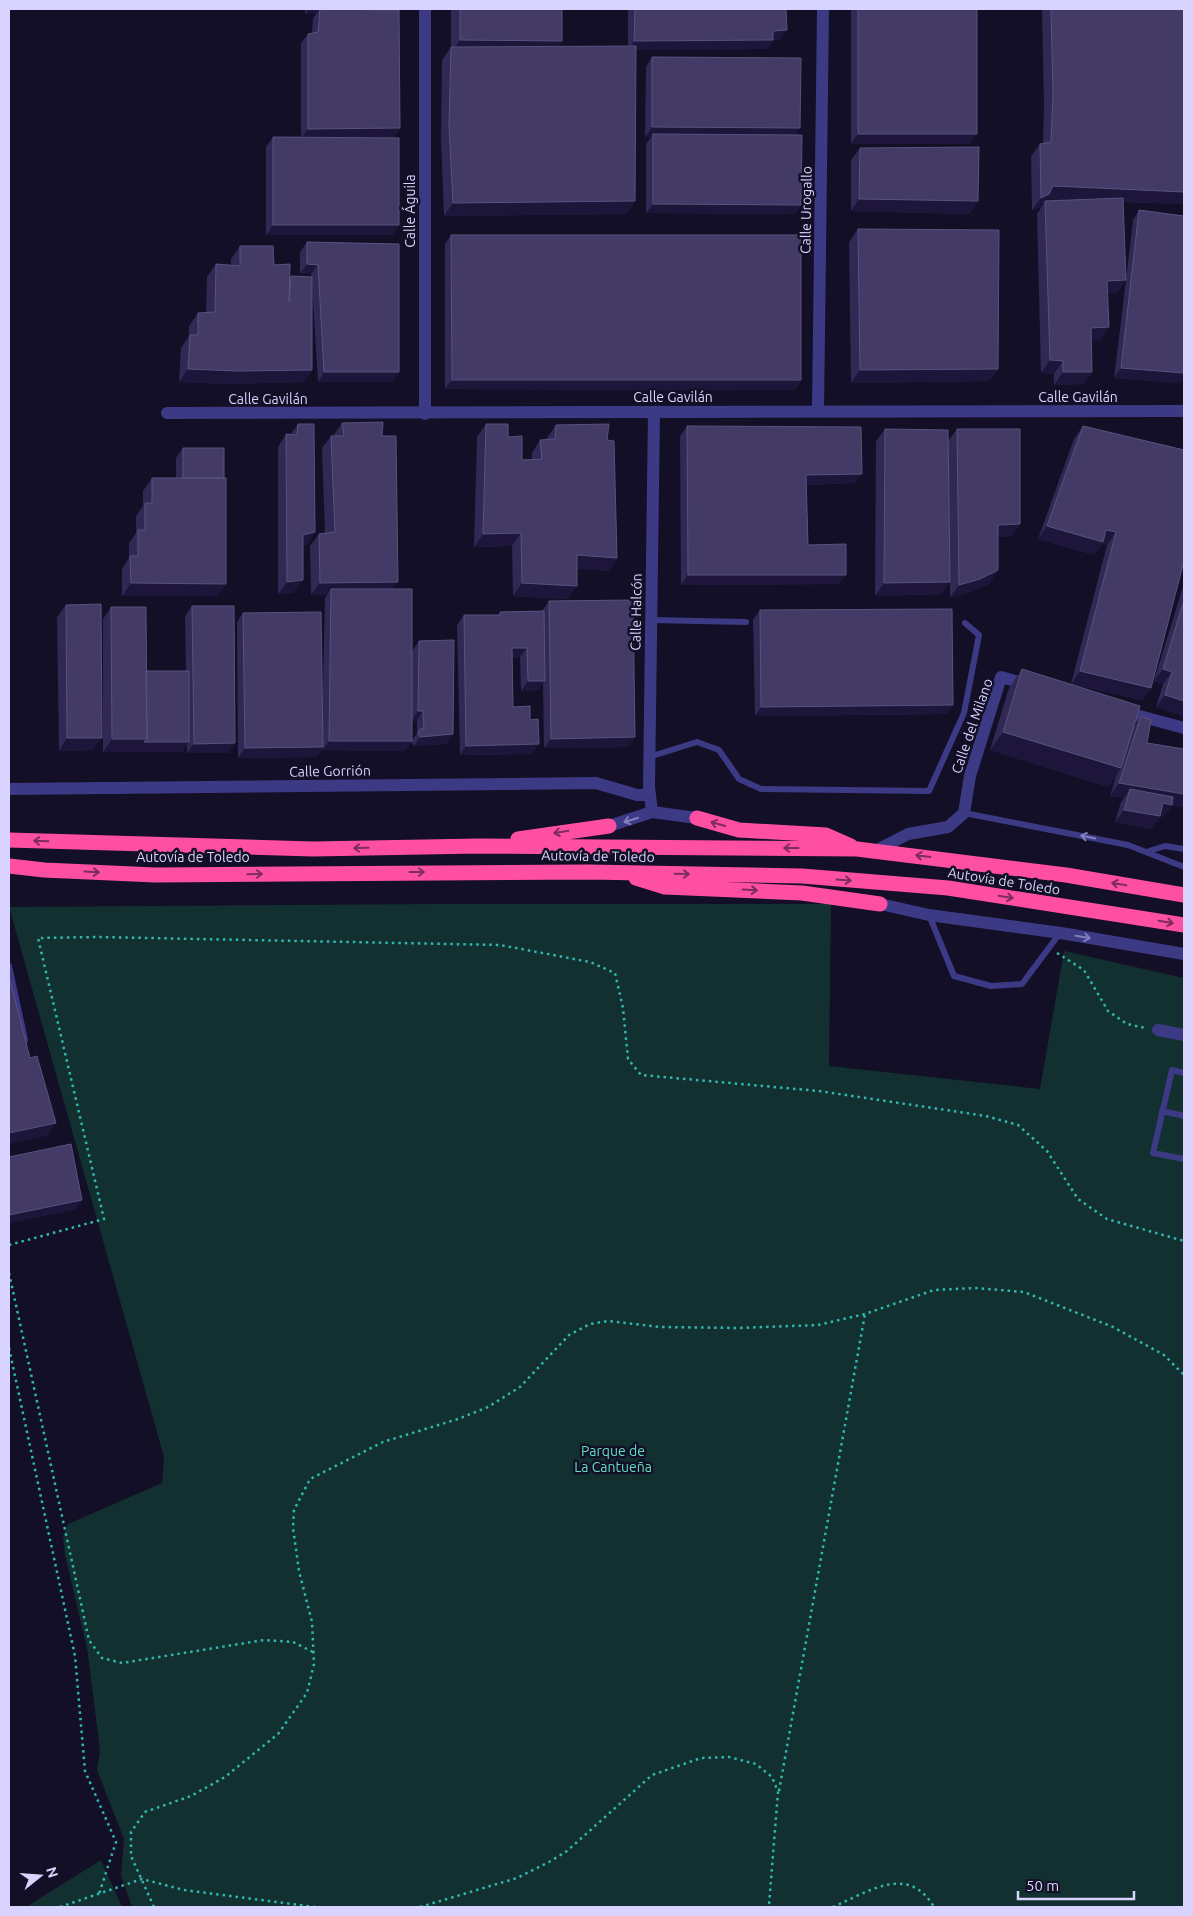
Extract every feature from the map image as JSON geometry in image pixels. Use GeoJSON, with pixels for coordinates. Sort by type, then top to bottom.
{"type":"FeatureCollection","features":[{"type":"Feature","properties":{"kind":"highway"},"geometry":{"type":"LineString","coordinates":[[697,818],[739,830],[826,835],[857,849]]}},
{"type":"Feature","properties":{"kind":"highway"},"geometry":{"type":"LineString","coordinates":[[479,846],[609,826]]}},
{"type":"Feature","properties":{"kind":"highway","name":"Autovía de Toledo"},"geometry":{"type":"LineString","coordinates":[[9,840],[312,849],[479,846],[857,849],[1066,875],[1184,895]]}},
{"type":"Feature","properties":{"kind":"highway","name":"Autovía de Toledo"},"geometry":{"type":"LineString","coordinates":[[9,867],[155,874],[616,872],[802,876],[948,888],[1184,925]]}},
{"type":"Feature","properties":{"kind":"highway"},"geometry":{"type":"LineString","coordinates":[[616,872],[665,887],[802,893],[880,904]]}},
{"type":"Feature","properties":{"kind":"street","name":"Calle Águila"},"geometry":{"type":"LineString","coordinates":[[425,9],[425,414]]}},
{"type":"Feature","properties":{"kind":"street","name":"Calle Urogallo"},"geometry":{"type":"LineString","coordinates":[[818,411],[823,9]]}},
{"type":"Feature","properties":{"kind":"street","name":"Calle Halcón"},"geometry":{"type":"LineString","coordinates":[[652,812],[649,758],[654,412]]}},
{"type":"Feature","properties":{"kind":"street","name":"Calle Gavilán"},"geometry":{"type":"LineString","coordinates":[[167,413],[1182,412]]}},
{"type":"Feature","properties":{"kind":"street","name":"Calle del Milano"},"geometry":{"type":"LineString","coordinates":[[964,813],[970,776],[1001,677],[1040,688]]}},
{"type":"Feature","properties":{"kind":"street"},"geometry":{"type":"LineString","coordinates":[[1107,707],[1184,728]]}},
{"type":"Feature","properties":{"kind":"street","name":"Calle Gorrión"},"geometry":{"type":"LineString","coordinates":[[9,790],[596,784],[637,795],[650,795]]}},
{"type":"Feature","properties":{"kind":"street"},"geometry":{"type":"LineString","coordinates":[[609,826],[652,812],[697,818]]}},
{"type":"Feature","properties":{"kind":"street"},"geometry":{"type":"LineString","coordinates":[[877,850],[908,834],[948,827],[964,813]]}},
{"type":"Feature","properties":{"kind":"street"},"geometry":{"type":"LineString","coordinates":[[880,904],[929,915],[1061,933],[1184,954]]}},
{"type":"Feature","properties":{"kind":"street"},"geometry":{"type":"LineString","coordinates":[[1158,1030],[1184,1035]]}},
{"type":"Feature","properties":{"kind":"lane"},"geometry":{"type":"LineString","coordinates":[[651,620],[746,622]]}},
{"type":"Feature","properties":{"kind":"lane"},"geometry":{"type":"LineString","coordinates":[[649,758],[697,742],[720,750],[739,779],[761,789],[929,790],[964,713],[979,635],[964,623]]}},
{"type":"Feature","properties":{"kind":"lane"},"geometry":{"type":"LineString","coordinates":[[964,813],[1128,845],[1149,851],[1184,867]]}},
{"type":"Feature","properties":{"kind":"lane"},"geometry":{"type":"LineString","coordinates":[[1149,851],[1165,846],[1184,849]]}},
{"type":"Feature","properties":{"kind":"lane"},"geometry":{"type":"LineString","coordinates":[[929,915],[954,976],[991,986],[1022,984],[1061,933]]}},
{"type":"Feature","properties":{"kind":"lane"},"geometry":{"type":"LineString","coordinates":[[9,966],[26,1042]]}},
{"type":"Feature","properties":{"kind":"lane"},"geometry":{"type":"LineString","coordinates":[[1184,1072],[1172,1070],[1153,1153],[1184,1159]]}},
{"type":"Feature","properties":{"kind":"lane"},"geometry":{"type":"LineString","coordinates":[[1162,1111],[1184,1116]]}},
{"type":"Feature","properties":{"kind":"path"},"geometry":{"type":"LineString","coordinates":[[9,1245],[104,1219],[38,938],[98,937],[500,945],[590,962],[614,973],[623,1008],[628,1059],[641,1075],[818,1091],[986,1116],[1018,1125],[1047,1151],[1078,1199],[1108,1219],[1184,1241]]}},
{"type":"Feature","properties":{"kind":"path"},"geometry":{"type":"LineString","coordinates":[[1049,948],[1084,970],[1108,1011],[1127,1024],[1158,1030]]}},
{"type":"Feature","properties":{"kind":"path"},"geometry":{"type":"LineString","coordinates":[[9,1273],[89,1640],[102,1658],[122,1663],[264,1640],[293,1642],[313,1653]]}},
{"type":"Feature","properties":{"kind":"path"},"geometry":{"type":"LineString","coordinates":[[154,1907],[131,1856],[132,1832],[145,1812],[190,1796],[225,1777],[278,1734],[307,1693],[314,1664],[312,1622],[299,1571],[293,1528],[294,1510],[310,1479],[384,1442],[458,1419],[488,1407],[520,1387],[569,1335],[590,1324],[608,1321],[660,1327],[737,1328],[818,1325],[865,1314],[934,1290],[975,1288],[1024,1292],[1113,1327],[1164,1355],[1184,1375]]}},
{"type":"Feature","properties":{"kind":"path"},"geometry":{"type":"LineString","coordinates":[[772,1907],[769,1905],[770,1882],[778,1792],[865,1314]]}},
{"type":"Feature","properties":{"kind":"path"},"geometry":{"type":"LineString","coordinates":[[9,1348],[75,1656],[85,1771],[116,1842],[99,1894]]}},
{"type":"Feature","properties":{"kind":"path"},"geometry":{"type":"LineString","coordinates":[[420,1907],[517,1878],[549,1862],[568,1851],[652,1775],[671,1767],[701,1758],[729,1757],[756,1764],[772,1777],[778,1792]]}},
{"type":"Feature","properties":{"kind":"path"},"geometry":{"type":"LineString","coordinates":[[60,1907],[142,1879],[184,1890],[315,1907]]}},
{"type":"Feature","properties":{"kind":"path"},"geometry":{"type":"LineString","coordinates":[[833,1907],[885,1884],[908,1884],[926,1895],[934,1907]]}},
{"type":"Feature","properties":{"kind":"green space","name":"Parque de La Cantueña"},"geometry":{"type":"Polygon","coordinates":[[[831,904],[829,1066],[1040,1089],[1064,951],[1184,978],[1184,1907],[132,1907],[121,1876],[124,1839],[97,1770],[100,1750],[87,1648],[65,1555],[63,1536],[68,1524],[162,1483],[164,1457],[9,907],[831,904]]]}},
{"type":"Feature","properties":{"kind":"green space"},"geometry":{"type":"Polygon","coordinates":[[[101,1860],[122,1907],[26,1907],[101,1860]]]}},
{"type":"Feature","properties":{"kind":"building"},"geometry":{"type":"Polygon","coordinates":[[[320,9],[399,10],[400,128],[308,129],[308,34],[318,32],[320,9]]]}},
{"type":"Feature","properties":{"kind":"building"},"geometry":{"type":"Polygon","coordinates":[[[460,9],[562,9],[562,41],[460,40],[460,9]]]}},
{"type":"Feature","properties":{"kind":"building"},"geometry":{"type":"Polygon","coordinates":[[[635,9],[786,9],[787,30],[773,31],[773,40],[634,41],[635,9]]]}},
{"type":"Feature","properties":{"kind":"building"},"geometry":{"type":"Polygon","coordinates":[[[858,9],[977,9],[977,134],[858,134],[858,9]]]}},
{"type":"Feature","properties":{"kind":"building"},"geometry":{"type":"Polygon","coordinates":[[[1051,9],[1184,9],[1184,192],[1053,186],[1049,194],[1041,198],[1040,144],[1051,142],[1053,94],[1051,9]]]}},
{"type":"Feature","properties":{"kind":"building"},"geometry":{"type":"Polygon","coordinates":[[[636,46],[635,201],[453,203],[449,125],[451,47],[636,46]]]}},
{"type":"Feature","properties":{"kind":"building"},"geometry":{"type":"Polygon","coordinates":[[[652,57],[801,58],[800,128],[652,127],[652,57]]]}},
{"type":"Feature","properties":{"kind":"building"},"geometry":{"type":"Polygon","coordinates":[[[653,134],[802,135],[801,205],[653,204],[653,134]]]}},
{"type":"Feature","properties":{"kind":"building"},"geometry":{"type":"Polygon","coordinates":[[[273,137],[399,138],[399,225],[273,225],[273,137]]]}},
{"type":"Feature","properties":{"kind":"building"},"geometry":{"type":"Polygon","coordinates":[[[979,147],[978,201],[859,199],[860,148],[979,147]]]}},
{"type":"Feature","properties":{"kind":"building"},"geometry":{"type":"Polygon","coordinates":[[[1123,198],[1126,280],[1107,281],[1109,327],[1091,328],[1092,372],[1063,372],[1063,361],[1050,360],[1045,201],[1123,198]]]}},
{"type":"Feature","properties":{"kind":"building"},"geometry":{"type":"Polygon","coordinates":[[[1139,210],[1184,216],[1184,373],[1121,368],[1139,210]]]}},
{"type":"Feature","properties":{"kind":"building"},"geometry":{"type":"Polygon","coordinates":[[[858,229],[999,230],[998,369],[860,370],[858,229]]]}},
{"type":"Feature","properties":{"kind":"building"},"geometry":{"type":"Polygon","coordinates":[[[451,235],[801,235],[801,380],[452,380],[451,235]]]}},
{"type":"Feature","properties":{"kind":"building"},"geometry":{"type":"Polygon","coordinates":[[[307,242],[399,244],[399,372],[324,372],[318,265],[307,264],[307,242]]]}},
{"type":"Feature","properties":{"kind":"building"},"geometry":{"type":"Polygon","coordinates":[[[240,246],[273,246],[274,265],[290,264],[289,302],[291,276],[312,277],[312,370],[238,371],[188,369],[190,335],[198,335],[198,313],[215,312],[216,264],[240,266],[240,246]]]}},
{"type":"Feature","properties":{"kind":"building"},"geometry":{"type":"Polygon","coordinates":[[[383,422],[382,436],[396,436],[398,582],[320,583],[319,534],[335,532],[331,436],[344,436],[342,423],[383,422]]]}},
{"type":"Feature","properties":{"kind":"building"},"geometry":{"type":"Polygon","coordinates":[[[298,424],[314,424],[315,532],[303,535],[303,580],[287,582],[286,434],[297,435],[298,424]]]}},
{"type":"Feature","properties":{"kind":"building"},"geometry":{"type":"Polygon","coordinates":[[[486,424],[508,424],[508,437],[522,436],[522,460],[542,459],[540,440],[555,439],[556,425],[609,424],[607,440],[614,441],[617,558],[577,555],[577,586],[522,583],[521,533],[483,534],[486,424]]]}},
{"type":"Feature","properties":{"kind":"building"},"geometry":{"type":"Polygon","coordinates":[[[687,426],[861,427],[862,474],[806,475],[808,545],[846,544],[846,575],[688,575],[687,426]]]}},
{"type":"Feature","properties":{"kind":"building"},"geometry":{"type":"Polygon","coordinates":[[[1083,426],[1184,450],[1184,561],[1151,688],[1080,671],[1116,532],[1106,530],[1103,542],[1047,526],[1083,426]]]}},
{"type":"Feature","properties":{"kind":"building"},"geometry":{"type":"Polygon","coordinates":[[[885,429],[948,430],[950,582],[884,583],[885,429]]]}},
{"type":"Feature","properties":{"kind":"building"},"geometry":{"type":"Polygon","coordinates":[[[957,429],[1020,429],[1020,524],[998,525],[998,570],[980,579],[959,585],[957,429]]]}},
{"type":"Feature","properties":{"kind":"building"},"geometry":{"type":"Polygon","coordinates":[[[183,448],[224,448],[224,478],[183,478],[183,448]]]}},
{"type":"Feature","properties":{"kind":"building"},"geometry":{"type":"Polygon","coordinates":[[[152,478],[226,478],[226,584],[131,583],[130,556],[138,556],[138,530],[145,530],[145,503],[152,503],[152,478]]]}},
{"type":"Feature","properties":{"kind":"building"},"geometry":{"type":"Polygon","coordinates":[[[331,589],[412,589],[412,741],[329,741],[331,589]]]}},
{"type":"Feature","properties":{"kind":"building"},"geometry":{"type":"Polygon","coordinates":[[[633,600],[635,737],[551,739],[549,601],[633,600]]]}},
{"type":"Feature","properties":{"kind":"building"},"geometry":{"type":"Polygon","coordinates":[[[1184,600],[1184,701],[1165,695],[1172,672],[1163,669],[1184,600]]]}},
{"type":"Feature","properties":{"kind":"building"},"geometry":{"type":"Polygon","coordinates":[[[101,604],[102,738],[67,738],[66,605],[101,604]]]}},
{"type":"Feature","properties":{"kind":"building"},"geometry":{"type":"Polygon","coordinates":[[[192,606],[234,606],[235,743],[194,744],[192,606]]]}},
{"type":"Feature","properties":{"kind":"building"},"geometry":{"type":"Polygon","coordinates":[[[111,607],[146,607],[147,739],[112,739],[111,607]]]}},
{"type":"Feature","properties":{"kind":"building"},"geometry":{"type":"Polygon","coordinates":[[[952,609],[953,705],[761,707],[760,610],[952,609]]]}},
{"type":"Feature","properties":{"kind":"building"},"geometry":{"type":"Polygon","coordinates":[[[544,611],[545,681],[528,681],[527,648],[512,648],[513,707],[530,706],[530,720],[538,719],[539,744],[466,746],[464,615],[501,615],[500,612],[544,611]]]}},
{"type":"Feature","properties":{"kind":"building"},"geometry":{"type":"Polygon","coordinates":[[[321,612],[323,747],[245,748],[243,613],[321,612]]]}},
{"type":"Feature","properties":{"kind":"building"},"geometry":{"type":"Polygon","coordinates":[[[454,640],[453,734],[420,737],[418,733],[420,729],[424,728],[423,711],[418,711],[419,641],[454,640]]]}},
{"type":"Feature","properties":{"kind":"building"},"geometry":{"type":"Polygon","coordinates":[[[1022,669],[1140,706],[1121,768],[1003,732],[1022,669]]]}},
{"type":"Feature","properties":{"kind":"building"},"geometry":{"type":"Polygon","coordinates":[[[146,671],[189,671],[189,742],[144,742],[147,739],[146,671]]]}},
{"type":"Feature","properties":{"kind":"building"},"geometry":{"type":"Polygon","coordinates":[[[1141,716],[1151,720],[1147,743],[1184,749],[1184,794],[1119,783],[1141,716]]]}},
{"type":"Feature","properties":{"kind":"building"},"geometry":{"type":"Polygon","coordinates":[[[1130,789],[1173,797],[1172,805],[1163,803],[1160,816],[1124,810],[1130,789]]]}},
{"type":"Feature","properties":{"kind":"building"},"geometry":{"type":"Polygon","coordinates":[[[9,976],[30,1058],[37,1056],[56,1123],[9,1133],[9,976]]]}},
{"type":"Feature","properties":{"kind":"building"},"geometry":{"type":"Polygon","coordinates":[[[71,1144],[82,1200],[9,1215],[9,1157],[71,1144]]]}}]}
